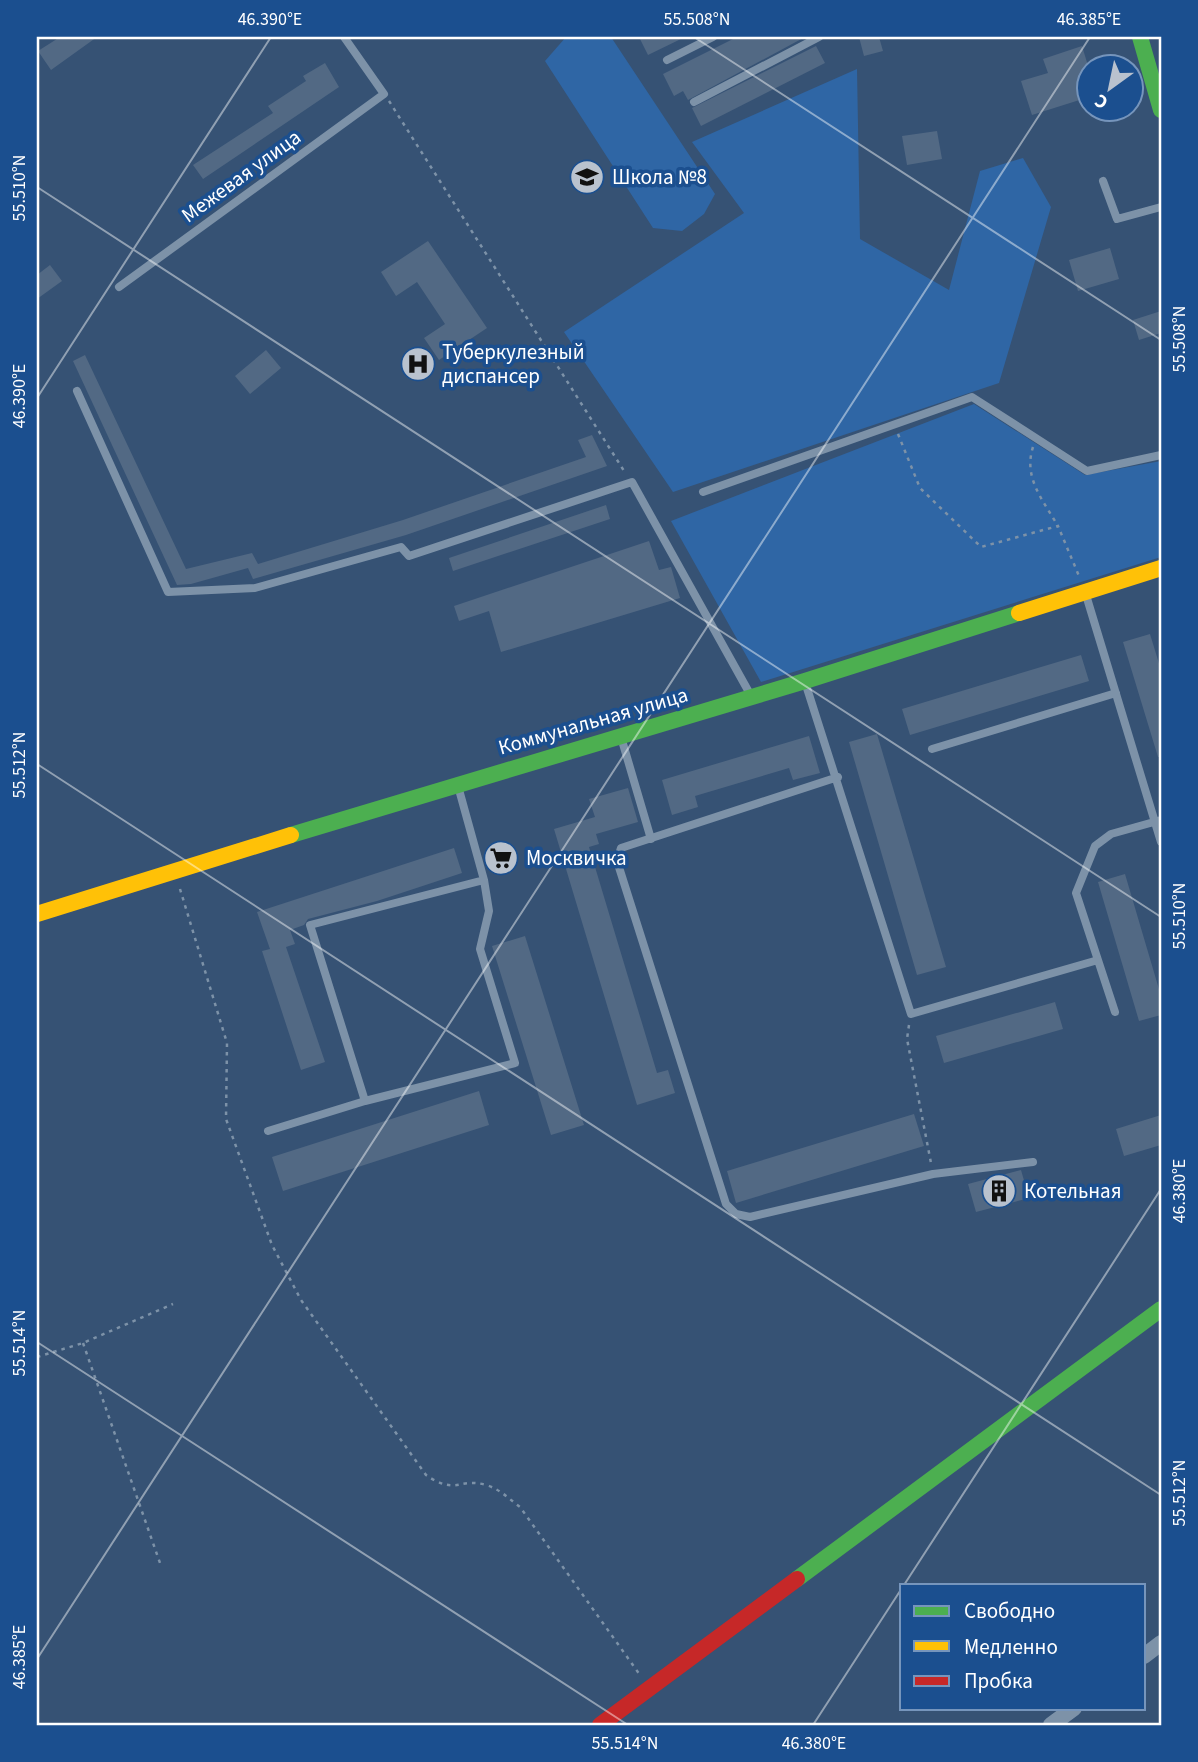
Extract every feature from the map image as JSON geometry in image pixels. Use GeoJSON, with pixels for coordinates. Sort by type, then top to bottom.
{"type":"FeatureCollection","features":[{"type":"Feature","properties":{"kind":"street"},"geometry":{"type":"LineString","coordinates":[[1140,37],[1156,73],[1161,110]]}},
{"type":"Feature","properties":{"kind":"street","name":"Коммунальная улица"},"geometry":{"type":"LineString","coordinates":[[37,914],[457,783],[805,681],[1161,568]]}},
{"type":"Feature","properties":{"kind":"street"},"geometry":{"type":"LineString","coordinates":[[600,1725],[1161,1309]]}},
{"type":"Feature","properties":{"kind":"street"},"geometry":{"type":"LineString","coordinates":[[1146,1654],[1161,1643]]}},
{"type":"Feature","properties":{"kind":"street"},"geometry":{"type":"LineString","coordinates":[[1051,1725],[1071,1710]]}},
{"type":"Feature","properties":{"kind":"lane"},"geometry":{"type":"LineString","coordinates":[[344,37],[384,94]]}},
{"type":"Feature","properties":{"kind":"lane"},"geometry":{"type":"LineString","coordinates":[[667,60],[713,37]]}},
{"type":"Feature","properties":{"kind":"lane"},"geometry":{"type":"LineString","coordinates":[[694,102],[819,37]]}},
{"type":"Feature","properties":{"kind":"lane","name":"Межевая улица"},"geometry":{"type":"LineString","coordinates":[[119,287],[384,94]]}},
{"type":"Feature","properties":{"kind":"lane"},"geometry":{"type":"LineString","coordinates":[[1103,181],[1117,219],[1161,207]]}},
{"type":"Feature","properties":{"kind":"lane"},"geometry":{"type":"LineString","coordinates":[[77,391],[169,592],[255,588],[401,547],[409,556],[632,482],[752,696]]}},
{"type":"Feature","properties":{"kind":"lane"},"geometry":{"type":"LineString","coordinates":[[703,492],[972,397],[1087,471],[1161,456]]}},
{"type":"Feature","properties":{"kind":"lane"},"geometry":{"type":"LineString","coordinates":[[1086,592],[1158,821],[1161,842]]}},
{"type":"Feature","properties":{"kind":"lane"},"geometry":{"type":"LineString","coordinates":[[805,681],[838,777],[911,1014],[1098,960]]}},
{"type":"Feature","properties":{"kind":"lane"},"geometry":{"type":"LineString","coordinates":[[932,748],[1116,693]]}},
{"type":"Feature","properties":{"kind":"lane"},"geometry":{"type":"LineString","coordinates":[[620,736],[651,839]]}},
{"type":"Feature","properties":{"kind":"lane"},"geometry":{"type":"LineString","coordinates":[[838,777],[621,848],[617,861],[726,1203],[736,1214],[750,1217],[933,1174],[1033,1162]]}},
{"type":"Feature","properties":{"kind":"lane"},"geometry":{"type":"LineString","coordinates":[[268,1130],[365,1101],[515,1063],[480,949],[489,911],[484,880],[457,783]]}},
{"type":"Feature","properties":{"kind":"lane"},"geometry":{"type":"LineString","coordinates":[[1115,1012],[1076,893],[1095,846],[1111,834],[1158,821]]}},
{"type":"Feature","properties":{"kind":"lane"},"geometry":{"type":"LineString","coordinates":[[365,1101],[310,925],[484,880]]}},
{"type":"Feature","properties":{"kind":"path"},"geometry":{"type":"LineString","coordinates":[[384,94],[632,482]]}},
{"type":"Feature","properties":{"kind":"path"},"geometry":{"type":"LineString","coordinates":[[894,425],[920,488],[981,547],[1059,526]]}},
{"type":"Feature","properties":{"kind":"path"},"geometry":{"type":"LineString","coordinates":[[1035,438],[1028,461],[1031,480],[1059,526],[1086,592]]}},
{"type":"Feature","properties":{"kind":"path"},"geometry":{"type":"LineString","coordinates":[[174,871],[227,1043],[226,1119],[272,1245],[301,1300],[426,1475],[444,1487],[485,1484],[501,1491],[520,1507],[650,1689]]}},
{"type":"Feature","properties":{"kind":"path"},"geometry":{"type":"LineString","coordinates":[[911,1014],[907,1039],[933,1174]]}},
{"type":"Feature","properties":{"kind":"path"},"geometry":{"type":"LineString","coordinates":[[37,1357],[83,1343],[173,1304]]}},
{"type":"Feature","properties":{"kind":"path"},"geometry":{"type":"LineString","coordinates":[[83,1343],[160,1563]]}},
{"type":"Feature","properties":{"kind":"shaded area"},"geometry":{"type":"Polygon","coordinates":[[[566,37],[611,37],[715,194],[704,214],[682,231],[653,228],[545,61],[566,37]]]}},
{"type":"Feature","properties":{"kind":"shaded area"},"geometry":{"type":"Polygon","coordinates":[[[857,69],[860,239],[949,290],[980,171],[1023,158],[1051,207],[999,383],[673,492],[564,332],[744,213],[692,142],[857,69]]]}},
{"type":"Feature","properties":{"kind":"shaded area"},"geometry":{"type":"Polygon","coordinates":[[[974,404],[1085,475],[1161,461],[1161,557],[761,682],[671,521],[974,404]]]}},
{"type":"Feature","properties":{"kind":"building"},"geometry":{"type":"Polygon","coordinates":[[[60,37],[97,37],[51,70],[38,51],[60,37]]]}},
{"type":"Feature","properties":{"kind":"building"},"geometry":{"type":"Polygon","coordinates":[[[639,37],[685,37],[648,55],[639,37]]]}},
{"type":"Feature","properties":{"kind":"building"},"geometry":{"type":"Polygon","coordinates":[[[737,37],[805,37],[688,100],[683,91],[674,96],[663,74],[737,37]]]}},
{"type":"Feature","properties":{"kind":"building"},"geometry":{"type":"Polygon","coordinates":[[[859,37],[879,37],[883,51],[864,56],[859,37]]]}},
{"type":"Feature","properties":{"kind":"building"},"geometry":{"type":"Polygon","coordinates":[[[816,46],[825,63],[701,126],[692,108],[816,46]]]}},
{"type":"Feature","properties":{"kind":"building"},"geometry":{"type":"Polygon","coordinates":[[[1082,46],[1084,52],[1076,52],[1076,101],[1032,115],[1021,81],[1048,73],[1043,59],[1082,46]]]}},
{"type":"Feature","properties":{"kind":"building"},"geometry":{"type":"Polygon","coordinates":[[[325,63],[339,87],[203,179],[193,165],[273,113],[268,106],[306,81],[303,76],[325,63]]]}},
{"type":"Feature","properties":{"kind":"building"},"geometry":{"type":"Polygon","coordinates":[[[937,131],[942,159],[907,165],[902,136],[937,131]]]}},
{"type":"Feature","properties":{"kind":"building"},"geometry":{"type":"Polygon","coordinates":[[[428,241],[487,328],[439,360],[424,338],[445,324],[417,282],[396,296],[381,272],[428,241]]]}},
{"type":"Feature","properties":{"kind":"building"},"geometry":{"type":"Polygon","coordinates":[[[1110,248],[1119,279],[1078,291],[1069,260],[1110,248]]]}},
{"type":"Feature","properties":{"kind":"building"},"geometry":{"type":"Polygon","coordinates":[[[50,265],[62,281],[37,299],[37,275],[50,265]]]}},
{"type":"Feature","properties":{"kind":"building"},"geometry":{"type":"Polygon","coordinates":[[[1161,311],[1161,333],[1139,340],[1133,320],[1161,311]]]}},
{"type":"Feature","properties":{"kind":"building"},"geometry":{"type":"Polygon","coordinates":[[[266,350],[281,368],[250,394],[235,376],[266,350]]]}},
{"type":"Feature","properties":{"kind":"building"},"geometry":{"type":"Polygon","coordinates":[[[85,355],[186,569],[252,553],[258,564],[403,520],[586,457],[578,440],[592,435],[607,466],[406,535],[253,579],[248,568],[191,584],[177,585],[73,361],[85,355]]]}},
{"type":"Feature","properties":{"kind":"building"},"geometry":{"type":"Polygon","coordinates":[[[606,505],[610,519],[453,571],[449,558],[606,505]]]}},
{"type":"Feature","properties":{"kind":"building"},"geometry":{"type":"Polygon","coordinates":[[[649,541],[659,570],[671,567],[680,598],[501,652],[489,611],[459,621],[454,606],[649,541]]]}},
{"type":"Feature","properties":{"kind":"building"},"geometry":{"type":"Polygon","coordinates":[[[1150,634],[1161,670],[1161,757],[1158,757],[1123,642],[1150,634]]]}},
{"type":"Feature","properties":{"kind":"building"},"geometry":{"type":"Polygon","coordinates":[[[1081,655],[1089,681],[910,735],[902,709],[1081,655]]]}},
{"type":"Feature","properties":{"kind":"building"},"geometry":{"type":"Polygon","coordinates":[[[877,734],[946,967],[917,975],[849,742],[877,734]]]}},
{"type":"Feature","properties":{"kind":"building"},"geometry":{"type":"Polygon","coordinates":[[[809,736],[820,773],[793,780],[789,768],[695,796],[698,807],[672,815],[662,780],[809,736]]]}},
{"type":"Feature","properties":{"kind":"building"},"geometry":{"type":"Polygon","coordinates":[[[628,788],[638,822],[596,834],[599,844],[589,847],[657,1073],[668,1070],[675,1093],[637,1105],[554,829],[595,817],[589,799],[628,788]]]}},
{"type":"Feature","properties":{"kind":"building"},"geometry":{"type":"Polygon","coordinates":[[[454,848],[462,873],[377,901],[308,919],[304,925],[290,930],[295,944],[286,947],[325,1062],[301,1070],[262,951],[270,949],[257,912],[454,848]]]}},
{"type":"Feature","properties":{"kind":"building"},"geometry":{"type":"Polygon","coordinates":[[[1125,874],[1161,996],[1161,1015],[1139,1021],[1098,882],[1125,874]]]}},
{"type":"Feature","properties":{"kind":"building"},"geometry":{"type":"Polygon","coordinates":[[[525,936],[584,1125],[551,1135],[492,946],[525,936]]]}},
{"type":"Feature","properties":{"kind":"building"},"geometry":{"type":"Polygon","coordinates":[[[1055,1002],[1063,1029],[944,1063],[936,1036],[1055,1002]]]}},
{"type":"Feature","properties":{"kind":"building"},"geometry":{"type":"Polygon","coordinates":[[[479,1091],[489,1125],[283,1191],[272,1157],[479,1091]]]}},
{"type":"Feature","properties":{"kind":"building"},"geometry":{"type":"Polygon","coordinates":[[[914,1114],[924,1146],[736,1203],[727,1171],[914,1114]]]}},
{"type":"Feature","properties":{"kind":"building"},"geometry":{"type":"Polygon","coordinates":[[[1161,1115],[1161,1145],[1124,1156],[1116,1129],[1161,1115]]]}},
{"type":"Feature","properties":{"kind":"building","name":"Котельная"},"geometry":{"type":"Polygon","coordinates":[[[1021,1170],[1029,1198],[976,1212],[968,1184],[1021,1170]]]}},
{"type":"Feature","properties":{"kind":"traffic: fast"},"geometry":{"type":"LineString","coordinates":[[1140,37],[1161,110]]}},
{"type":"Feature","properties":{"kind":"traffic: fast"},"geometry":{"type":"LineString","coordinates":[[291,835],[805,681],[1019,613]]}},
{"type":"Feature","properties":{"kind":"traffic: fast"},"geometry":{"type":"LineString","coordinates":[[797,1579],[1161,1309]]}},
{"type":"Feature","properties":{"kind":"traffic: slow"},"geometry":{"type":"LineString","coordinates":[[1019,613],[1161,568]]}},
{"type":"Feature","properties":{"kind":"traffic: slow"},"geometry":{"type":"LineString","coordinates":[[37,914],[291,835]]}},
{"type":"Feature","properties":{"kind":"traffic: jam"},"geometry":{"type":"LineString","coordinates":[[600,1725],[797,1579]]}},
{"type":"Feature","properties":{"kind":"place","name":"Школа №8"},"geometry":{"type":"Point","coordinates":[587,177]}},
{"type":"Feature","properties":{"kind":"place","name":"Туберкулезный диспансер"},"geometry":{"type":"Point","coordinates":[418,364]}},
{"type":"Feature","properties":{"kind":"place","name":"Москвичка"},"geometry":{"type":"Point","coordinates":[501,858]}},
{"type":"Feature","properties":{"kind":"place","name":"Котельная"},"geometry":{"type":"Point","coordinates":[999,1191]}}]}
